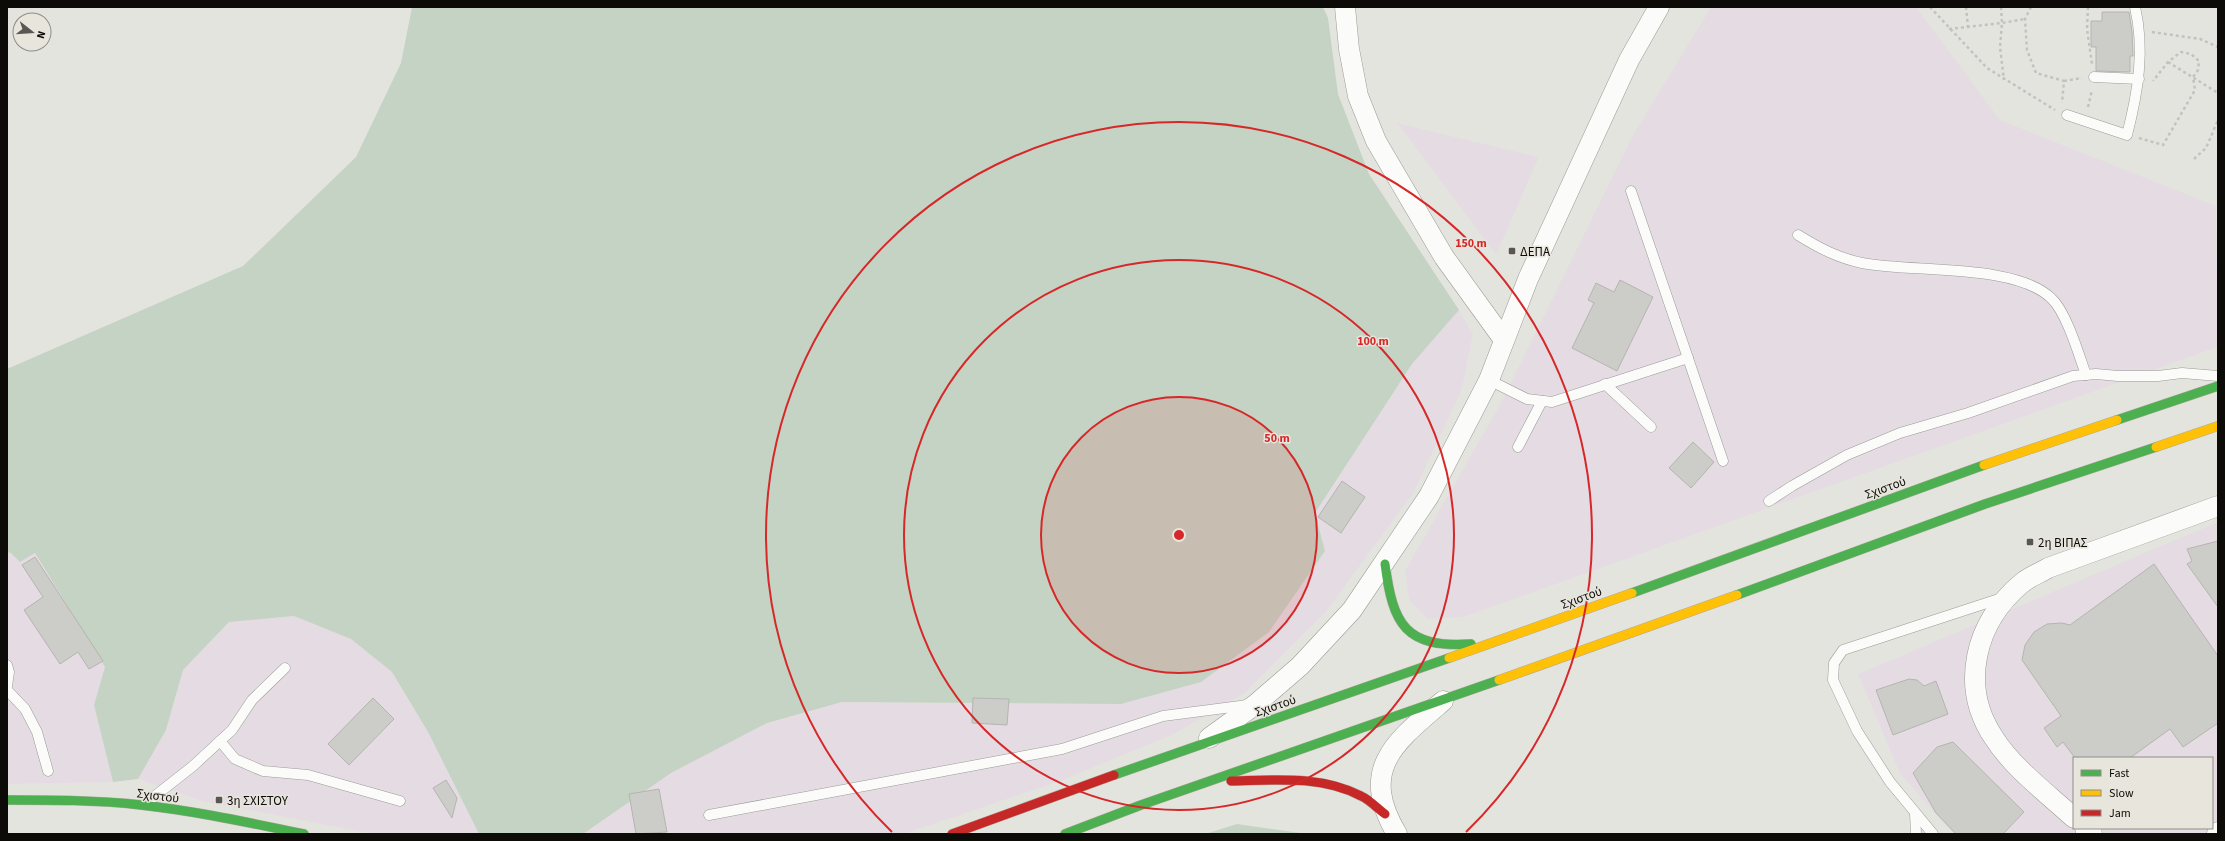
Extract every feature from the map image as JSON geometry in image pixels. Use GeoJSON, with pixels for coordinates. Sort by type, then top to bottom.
{"type":"FeatureCollection","features":[{"type":"Feature","properties":{"kind":"main road","name":"Σχιστού"},"geometry":{"type":"LineString","coordinates":[[952,834],[1502,639],[1971,469],[2218,386]]}},
{"type":"Feature","properties":{"kind":"main road"},"geometry":{"type":"LineString","coordinates":[[1065,834],[1210,781],[1608,642],[1985,504],[2218,426]]}},
{"type":"Feature","properties":{"kind":"main road"},"geometry":{"type":"LineString","coordinates":[[1385,564],[1387,587],[1397,618],[1413,636],[1429,643],[1460,645],[1502,639]]}},
{"type":"Feature","properties":{"kind":"main road"},"geometry":{"type":"LineString","coordinates":[[1210,781],[1289,779],[1312,782],[1356,793],[1385,814]]}},
{"type":"Feature","properties":{"kind":"main road","name":"Σχιστού"},"geometry":{"type":"LineString","coordinates":[[7,800],[70,800],[143,806],[184,811],[304,834]]}},
{"type":"Feature","properties":{"kind":"street"},"geometry":{"type":"LineString","coordinates":[[1346,7],[1349,49],[1358,96],[1376,141],[1444,257],[1504,340]]}},
{"type":"Feature","properties":{"kind":"street"},"geometry":{"type":"LineString","coordinates":[[1197,746],[1256,704],[1300,666],[1352,610],[1385,564],[1429,496],[1489,380],[1528,279],[1630,60],[1659,7]]}},
{"type":"Feature","properties":{"kind":"street"},"geometry":{"type":"LineString","coordinates":[[2073,817],[2012,760],[1994,739],[1981,715],[1976,690],[1975,662],[1983,634],[2008,595],[2022,582],[2048,568],[2218,506]]}},
{"type":"Feature","properties":{"kind":"street"},"geometry":{"type":"LineString","coordinates":[[1398,834],[1385,814],[1379,785],[1386,760],[1408,731],[1446,699]]}},
{"type":"Feature","properties":{"kind":"lane"},"geometry":{"type":"LineString","coordinates":[[2067,115],[2127,135],[2139,79],[2138,30],[2135,7]]}},
{"type":"Feature","properties":{"kind":"lane"},"geometry":{"type":"LineString","coordinates":[[2094,77],[2139,79]]}},
{"type":"Feature","properties":{"kind":"lane"},"geometry":{"type":"LineString","coordinates":[[1631,191],[1723,460]]}},
{"type":"Feature","properties":{"kind":"lane"},"geometry":{"type":"LineString","coordinates":[[1798,235],[1825,252],[1861,263],[1984,273],[2030,284],[2052,298],[2070,329],[2086,375]]}},
{"type":"Feature","properties":{"kind":"lane"},"geometry":{"type":"LineString","coordinates":[[1489,380],[1527,399],[1552,402],[1688,358]]}},
{"type":"Feature","properties":{"kind":"lane"},"geometry":{"type":"LineString","coordinates":[[1769,501],[1792,486],[1847,455],[1900,432],[1968,413],[2073,376],[2158,376],[2182,373],[2218,376]]}},
{"type":"Feature","properties":{"kind":"lane"},"geometry":{"type":"LineString","coordinates":[[1605,384],[1651,427]]}},
{"type":"Feature","properties":{"kind":"lane"},"geometry":{"type":"LineString","coordinates":[[1518,447],[1542,400]]}},
{"type":"Feature","properties":{"kind":"lane"},"geometry":{"type":"LineString","coordinates":[[1933,834],[1890,782],[1857,731],[1833,680],[1834,663],[1843,650],[2008,595]]}},
{"type":"Feature","properties":{"kind":"lane"},"geometry":{"type":"LineString","coordinates":[[7,665],[9,672],[7,686]]}},
{"type":"Feature","properties":{"kind":"lane"},"geometry":{"type":"LineString","coordinates":[[143,806],[188,771],[232,730],[252,700],[285,668]]}},
{"type":"Feature","properties":{"kind":"lane"},"geometry":{"type":"LineString","coordinates":[[7,690],[25,709],[37,732],[48,771]]}},
{"type":"Feature","properties":{"kind":"lane"},"geometry":{"type":"LineString","coordinates":[[710,815],[1062,749],[1163,716],[1256,704]]}},
{"type":"Feature","properties":{"kind":"lane"},"geometry":{"type":"LineString","coordinates":[[220,741],[235,759],[263,771],[308,775],[400,801]]}},
{"type":"Feature","properties":{"kind":"lane"},"geometry":{"type":"LineString","coordinates":[[1915,813],[1916,834]]}},
{"type":"Feature","properties":{"kind":"path"},"geometry":{"type":"LineString","coordinates":[[1930,7],[1987,68],[2031,97],[2067,115]]}},
{"type":"Feature","properties":{"kind":"path"},"geometry":{"type":"LineString","coordinates":[[1966,7],[1968,27]]}},
{"type":"Feature","properties":{"kind":"path"},"geometry":{"type":"LineString","coordinates":[[2001,7],[2002,23],[2000,47],[2004,80]]}},
{"type":"Feature","properties":{"kind":"path"},"geometry":{"type":"LineString","coordinates":[[2031,7],[2025,19],[2027,50],[2036,73],[2064,81],[2062,103],[2067,115]]}},
{"type":"Feature","properties":{"kind":"path"},"geometry":{"type":"LineString","coordinates":[[2085,121],[2094,77],[2088,36],[2088,7]]}},
{"type":"Feature","properties":{"kind":"path"},"geometry":{"type":"LineString","coordinates":[[1949,28],[2002,23],[2025,19]]}},
{"type":"Feature","properties":{"kind":"path"},"geometry":{"type":"LineString","coordinates":[[2138,30],[2200,39],[2218,46]]}},
{"type":"Feature","properties":{"kind":"path"},"geometry":{"type":"LineString","coordinates":[[2127,135],[2163,145],[2195,90],[2193,77],[2198,70],[2199,61],[2191,54],[2181,52],[2168,62],[2193,77],[2218,93]]}},
{"type":"Feature","properties":{"kind":"path"},"geometry":{"type":"LineString","coordinates":[[2194,158],[2206,148],[2218,120]]}},
{"type":"Feature","properties":{"kind":"shaded area"},"geometry":{"type":"Polygon","coordinates":[[[1711,7],[1916,7],[2000,120],[2216,206],[2218,347],[1464,617],[1427,619],[1409,599],[1405,571],[1502,401],[1633,135],[1711,7]]]}},
{"type":"Feature","properties":{"kind":"shaded area"},"geometry":{"type":"Polygon","coordinates":[[[1397,123],[1539,157],[1496,255],[1397,123]]]}},
{"type":"Feature","properties":{"kind":"shaded area"},"geometry":{"type":"Polygon","coordinates":[[[1459,310],[1473,334],[1462,389],[1414,492],[1325,613],[1245,693],[1174,734],[1063,780],[904,834],[583,834],[671,773],[767,723],[842,702],[1121,704],[1325,551],[1315,513],[1412,364],[1459,310]]]}},
{"type":"Feature","properties":{"kind":"shaded area"},"geometry":{"type":"Polygon","coordinates":[[[2218,522],[2218,834],[1954,834],[1900,774],[1858,674],[2218,522]]]}},
{"type":"Feature","properties":{"kind":"shaded area"},"geometry":{"type":"Polygon","coordinates":[[[7,552],[35,553],[105,667],[94,705],[113,782],[7,784],[7,552]]]}},
{"type":"Feature","properties":{"kind":"shaded area"},"geometry":{"type":"Polygon","coordinates":[[[294,616],[351,639],[392,672],[428,732],[479,834],[373,834],[202,801],[138,779],[166,730],[183,670],[229,622],[294,616]]]}},
{"type":"Feature","properties":{"kind":"green space"},"geometry":{"type":"Polygon","coordinates":[[[412,7],[1323,7],[1328,18],[1338,94],[1369,174],[1459,310],[1412,364],[1315,513],[1325,551],[1269,632],[1201,682],[1121,704],[842,702],[767,723],[671,773],[583,834],[479,834],[428,732],[392,672],[351,639],[294,616],[229,622],[183,670],[166,730],[138,779],[113,782],[94,705],[105,667],[35,553],[20,562],[11,553],[7,552],[7,369],[243,266],[356,157],[401,63],[412,7]]]}},
{"type":"Feature","properties":{"kind":"green space"},"geometry":{"type":"Polygon","coordinates":[[[1237,824],[1308,834],[1205,834],[1237,824]]]}},
{"type":"Feature","properties":{"kind":"building"},"geometry":{"type":"Polygon","coordinates":[[[2102,12],[2129,12],[2133,56],[2130,56],[2130,72],[2096,71],[2096,47],[2091,47],[2091,21],[2102,21],[2102,12]]]}},
{"type":"Feature","properties":{"kind":"building"},"geometry":{"type":"Polygon","coordinates":[[[1620,280],[1653,297],[1617,371],[1572,348],[1594,303],[1588,300],[1596,283],[1614,292],[1620,280]]]}},
{"type":"Feature","properties":{"kind":"building"},"geometry":{"type":"Polygon","coordinates":[[[1693,442],[1714,462],[1691,488],[1669,468],[1693,442]]]}},
{"type":"Feature","properties":{"kind":"building"},"geometry":{"type":"Polygon","coordinates":[[[1342,481],[1365,497],[1341,533],[1318,517],[1342,481]]]}},
{"type":"Feature","properties":{"kind":"building"},"geometry":{"type":"Polygon","coordinates":[[[2218,541],[2218,607],[2187,564],[2192,561],[2187,549],[2218,541]]]}},
{"type":"Feature","properties":{"kind":"building"},"geometry":{"type":"Polygon","coordinates":[[[35,557],[103,661],[89,669],[78,652],[60,664],[24,610],[43,597],[22,565],[35,557]]]}},
{"type":"Feature","properties":{"kind":"building"},"geometry":{"type":"Polygon","coordinates":[[[2154,564],[2218,656],[2218,723],[2183,747],[2170,729],[2131,757],[2074,757],[2063,742],[2057,747],[2044,728],[2061,716],[2022,660],[2025,645],[2034,632],[2047,624],[2062,623],[2070,625],[2154,564]]]}},
{"type":"Feature","properties":{"kind":"building"},"geometry":{"type":"Polygon","coordinates":[[[1909,679],[1917,680],[1924,686],[1936,681],[1948,714],[1893,735],[1876,690],[1909,679]]]}},
{"type":"Feature","properties":{"kind":"building"},"geometry":{"type":"Polygon","coordinates":[[[373,698],[394,719],[349,765],[328,744],[373,698]]]}},
{"type":"Feature","properties":{"kind":"building"},"geometry":{"type":"Polygon","coordinates":[[[973,698],[1009,699],[1007,725],[972,723],[973,698]]]}},
{"type":"Feature","properties":{"kind":"building"},"geometry":{"type":"Polygon","coordinates":[[[1953,742],[2024,812],[2003,834],[1956,834],[1936,813],[1913,773],[1937,747],[1953,742]]]}},
{"type":"Feature","properties":{"kind":"building"},"geometry":{"type":"Polygon","coordinates":[[[446,780],[457,798],[452,818],[433,788],[446,780]]]}},
{"type":"Feature","properties":{"kind":"building"},"geometry":{"type":"Polygon","coordinates":[[[659,789],[667,832],[636,834],[629,794],[659,789]]]}},
{"type":"Feature","properties":{"kind":"traffic: fast"},"geometry":{"type":"LineString","coordinates":[[2117,420],[2218,386]]}},
{"type":"Feature","properties":{"kind":"traffic: fast"},"geometry":{"type":"LineString","coordinates":[[1737,595],[1985,504],[2156,447]]}},
{"type":"Feature","properties":{"kind":"traffic: fast"},"geometry":{"type":"LineString","coordinates":[[1632,593],[1984,465]]}},
{"type":"Feature","properties":{"kind":"traffic: fast"},"geometry":{"type":"LineString","coordinates":[[1385,564],[1388,585],[1393,603],[1398,617],[1406,628],[1417,637],[1431,642],[1471,644]]}},
{"type":"Feature","properties":{"kind":"traffic: fast"},"geometry":{"type":"LineString","coordinates":[[1114,775],[1449,658]]}},
{"type":"Feature","properties":{"kind":"traffic: fast"},"geometry":{"type":"LineString","coordinates":[[1065,834],[1141,805],[1499,680]]}},
{"type":"Feature","properties":{"kind":"traffic: fast"},"geometry":{"type":"LineString","coordinates":[[7,800],[58,800],[124,803],[203,814],[304,834]]}},
{"type":"Feature","properties":{"kind":"traffic: slow"},"geometry":{"type":"LineString","coordinates":[[1984,465],[2117,420]]}},
{"type":"Feature","properties":{"kind":"traffic: slow"},"geometry":{"type":"LineString","coordinates":[[2156,447],[2218,426]]}},
{"type":"Feature","properties":{"kind":"traffic: slow"},"geometry":{"type":"LineString","coordinates":[[1449,658],[1632,593]]}},
{"type":"Feature","properties":{"kind":"traffic: slow"},"geometry":{"type":"LineString","coordinates":[[1499,680],[1737,595]]}},
{"type":"Feature","properties":{"kind":"traffic: jam"},"geometry":{"type":"LineString","coordinates":[[952,834],[1114,775]]}},
{"type":"Feature","properties":{"kind":"traffic: jam"},"geometry":{"type":"LineString","coordinates":[[1231,781],[1297,780],[1330,785],[1346,789],[1364,798],[1385,814]]}},
{"type":"Feature","properties":{"kind":"place","name":"ΔΕΠΑ"},"geometry":{"type":"Point","coordinates":[1512,251]}},
{"type":"Feature","properties":{"kind":"place","name":"2η ΒΙΠΑΣ"},"geometry":{"type":"Point","coordinates":[2030,542]}},
{"type":"Feature","properties":{"kind":"place","name":"3η ΣΧΙΣΤΟΥ"},"geometry":{"type":"Point","coordinates":[219,800]}}]}
